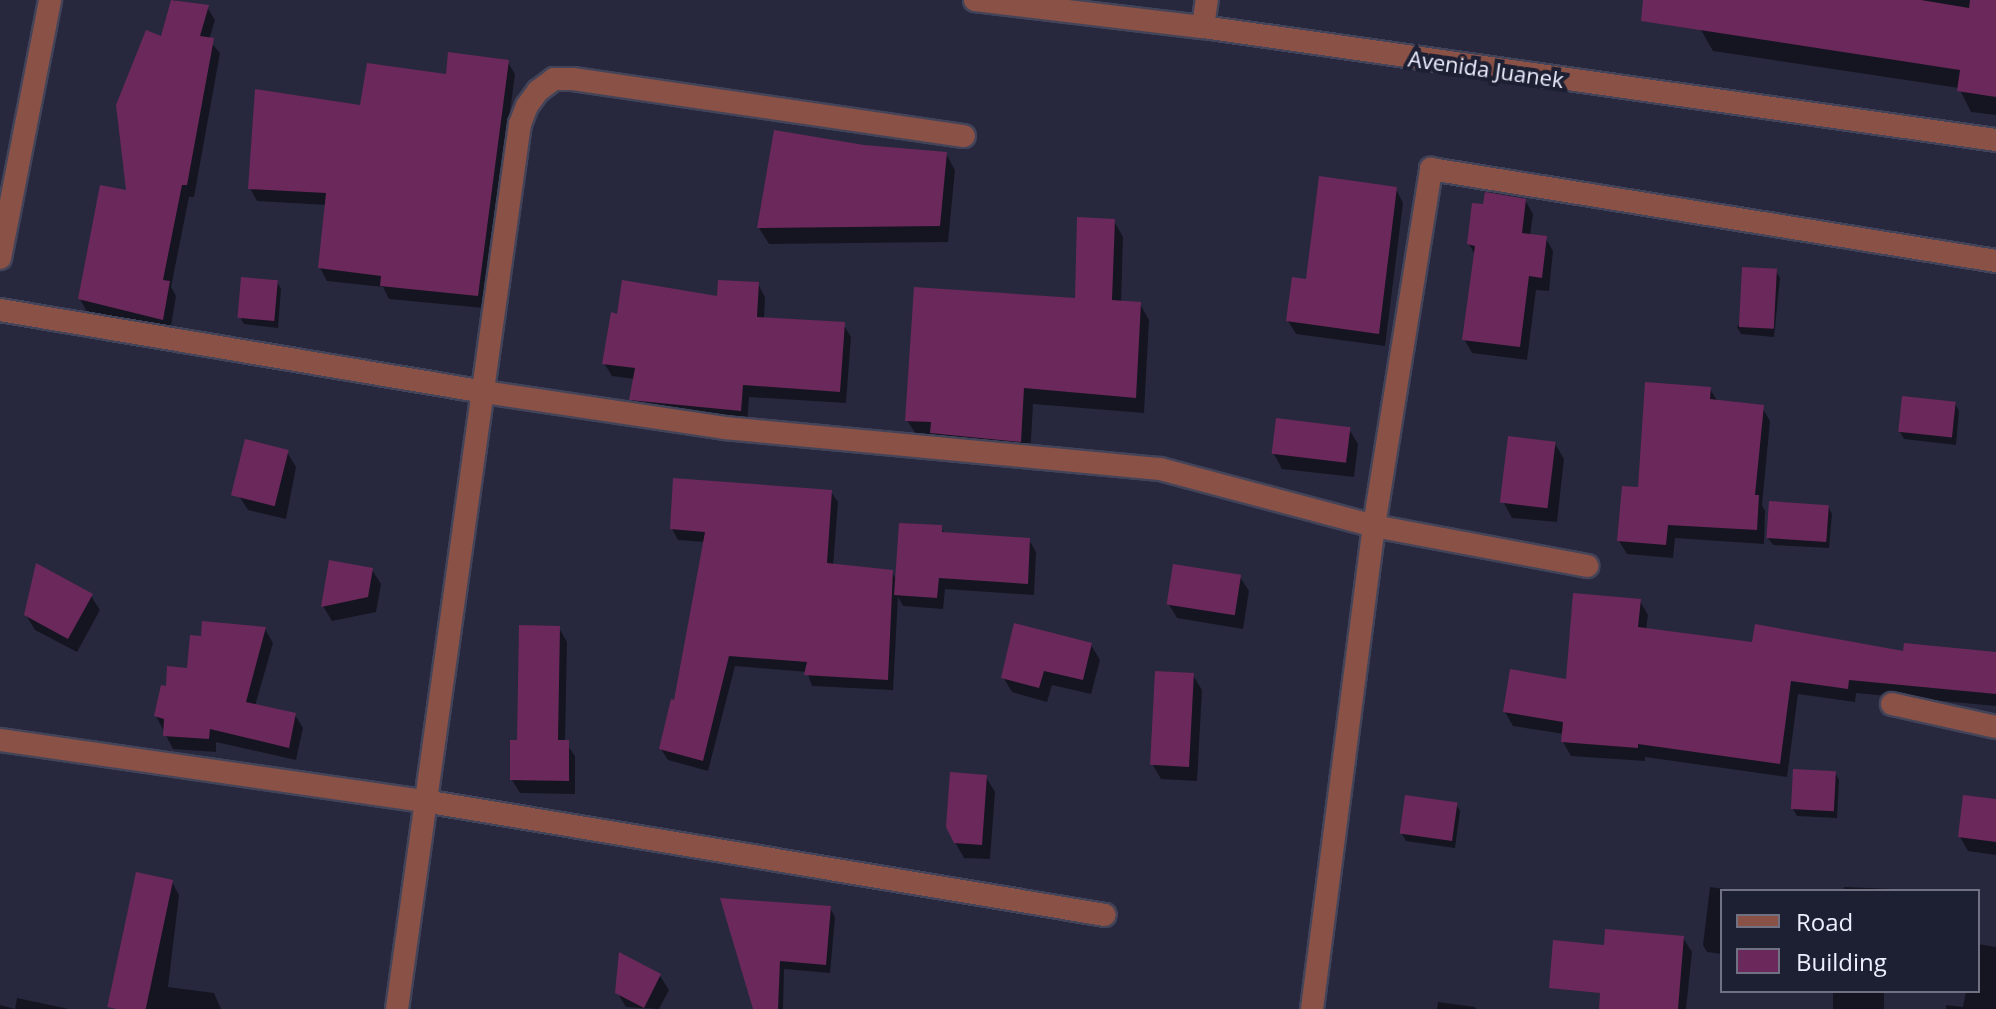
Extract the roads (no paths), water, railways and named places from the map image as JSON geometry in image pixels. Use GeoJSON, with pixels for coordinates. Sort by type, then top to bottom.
{"type":"FeatureCollection","features":[{"type":"Feature","properties":{"kind":"street"},"geometry":{"type":"LineString","coordinates":[[0,258],[50,0]]}},
{"type":"Feature","properties":{"kind":"street","name":"Avenida Juanek"},"geometry":{"type":"LineString","coordinates":[[975,0],[1203,27],[1996,140]]}},
{"type":"Feature","properties":{"kind":"street"},"geometry":{"type":"LineString","coordinates":[[1203,27],[1207,0]]}},
{"type":"Feature","properties":{"kind":"street"},"geometry":{"type":"LineString","coordinates":[[397,1009],[520,124],[538,91],[554,79],[573,79],[964,136]]}},
{"type":"Feature","properties":{"kind":"street"},"geometry":{"type":"LineString","coordinates":[[1312,1009],[1374,526],[1431,169],[1996,261]]}},
{"type":"Feature","properties":{"kind":"street"},"geometry":{"type":"LineString","coordinates":[[0,310],[484,392],[725,428],[1160,469],[1374,526],[1587,566]]}},
{"type":"Feature","properties":{"kind":"street"},"geometry":{"type":"LineString","coordinates":[[1892,704],[1996,727]]}},
{"type":"Feature","properties":{"kind":"street"},"geometry":{"type":"LineString","coordinates":[[0,740],[424,801],[1105,915]]}}]}
